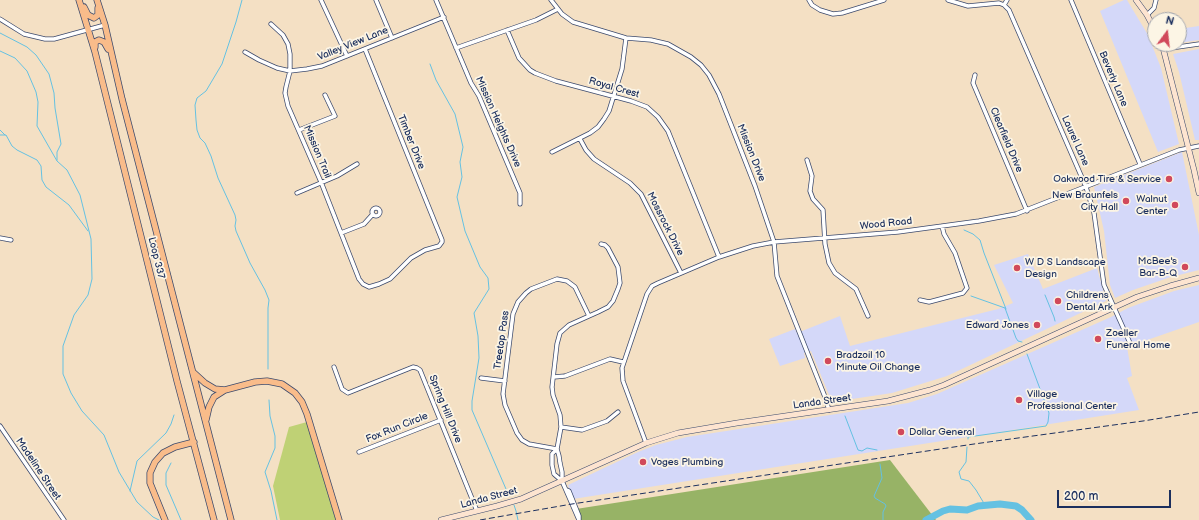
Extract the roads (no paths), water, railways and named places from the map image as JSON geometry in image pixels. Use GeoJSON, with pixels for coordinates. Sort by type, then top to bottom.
{"type":"FeatureCollection","features":[{"type":"Feature","properties":{"kind":"main road"},"geometry":{"type":"LineString","coordinates":[[80,0],[86,12],[92,18],[96,18],[98,15],[98,2]]}},
{"type":"Feature","properties":{"kind":"main road","name":"Loop 337"},"geometry":{"type":"LineString","coordinates":[[80,0],[95,52],[214,520]]}},
{"type":"Feature","properties":{"kind":"main road","name":"Loop 337"},"geometry":{"type":"LineString","coordinates":[[98,2],[206,422]]}},
{"type":"Feature","properties":{"kind":"main road"},"geometry":{"type":"LineString","coordinates":[[95,52],[95,42],[97,40],[101,40],[104,42],[112,58]]}},
{"type":"Feature","properties":{"kind":"main road"},"geometry":{"type":"LineString","coordinates":[[193,372],[205,383],[214,388],[225,390]]}},
{"type":"Feature","properties":{"kind":"main road"},"geometry":{"type":"LineString","coordinates":[[232,520],[206,422],[209,407],[214,397],[225,390],[255,382],[272,381],[287,387],[298,396],[307,414],[339,520]]}},
{"type":"Feature","properties":{"kind":"main road"},"geometry":{"type":"LineString","coordinates":[[165,520],[150,483],[150,472],[155,462],[163,453],[175,447],[194,442]]}},
{"type":"Feature","properties":{"kind":"street"},"geometry":{"type":"LineString","coordinates":[[321,0],[347,56]]}},
{"type":"Feature","properties":{"kind":"street"},"geometry":{"type":"LineString","coordinates":[[376,0],[392,38]]}},
{"type":"Feature","properties":{"kind":"street","name":"Mission Heights Drive"},"geometry":{"type":"LineString","coordinates":[[436,0],[520,193],[520,204]]}},
{"type":"Feature","properties":{"kind":"street","name":"Mission Drive"},"geometry":{"type":"LineString","coordinates":[[551,0],[566,18],[573,22],[626,38],[658,42],[673,46],[696,61],[709,75],[722,101],[755,186],[774,242],[777,276],[826,397],[829,410]]}},
{"type":"Feature","properties":{"kind":"street"},"geometry":{"type":"LineString","coordinates":[[809,0],[812,5],[820,10],[833,14],[842,13],[884,0]]}},
{"type":"Feature","properties":{"kind":"street"},"geometry":{"type":"LineString","coordinates":[[948,0],[968,6],[995,3],[1004,5],[1008,0]]}},
{"type":"Feature","properties":{"kind":"street","name":"Beverly Lane"},"geometry":{"type":"LineString","coordinates":[[1071,0],[1140,164]]}},
{"type":"Feature","properties":{"kind":"street"},"geometry":{"type":"LineString","coordinates":[[1136,0],[1147,15]]}},
{"type":"Feature","properties":{"kind":"street"},"geometry":{"type":"LineString","coordinates":[[1150,12],[1154,8],[1156,0]]}},
{"type":"Feature","properties":{"kind":"street","name":"Laurel Lane"},"geometry":{"type":"LineString","coordinates":[[1004,5],[1011,14],[1086,187],[1094,213],[1104,285],[1130,343]]}},
{"type":"Feature","properties":{"kind":"street"},"geometry":{"type":"LineString","coordinates":[[456,48],[536,20],[558,9]]}},
{"type":"Feature","properties":{"kind":"street","name":"Valley View Lane"},"geometry":{"type":"LineString","coordinates":[[245,52],[267,64],[290,71],[316,68],[444,17]]}},
{"type":"Feature","properties":{"kind":"street"},"geometry":{"type":"LineString","coordinates":[[0,19],[24,34],[45,39],[105,25]]}},
{"type":"Feature","properties":{"kind":"street","name":"Mission Trail"},"geometry":{"type":"LineString","coordinates":[[271,24],[283,35],[288,44],[291,59],[290,71],[286,86],[286,100],[321,182],[359,279],[366,286]]}},
{"type":"Feature","properties":{"kind":"street","name":"Royal Crest"},"geometry":{"type":"LineString","coordinates":[[507,30],[519,58],[530,70],[535,73],[556,81],[635,102],[647,107],[658,117],[665,126],[719,257]]}},
{"type":"Feature","properties":{"kind":"street"},"geometry":{"type":"LineString","coordinates":[[552,152],[580,139],[601,124],[609,111],[614,96],[623,65],[626,38]]}},
{"type":"Feature","properties":{"kind":"street"},"geometry":{"type":"LineString","coordinates":[[1187,45],[1199,44]]}},
{"type":"Feature","properties":{"kind":"street","name":"Timber Drive"},"geometry":{"type":"LineString","coordinates":[[365,49],[442,236],[442,242],[438,246],[425,250],[411,258],[394,276],[386,282],[373,287],[366,286]]}},
{"type":"Feature","properties":{"kind":"street"},"geometry":{"type":"LineString","coordinates":[[1164,52],[1199,193]]}},
{"type":"Feature","properties":{"kind":"street","name":"Clearfield Drive"},"geometry":{"type":"LineString","coordinates":[[975,75],[973,83],[1027,211]]}},
{"type":"Feature","properties":{"kind":"street"},"geometry":{"type":"LineString","coordinates":[[299,130],[335,116],[325,95]]}},
{"type":"Feature","properties":{"kind":"street","name":"Mossrock Drive"},"geometry":{"type":"LineString","coordinates":[[580,139],[594,159],[630,183],[641,194],[681,273]]}},
{"type":"Feature","properties":{"kind":"street","name":"Wood Road"},"geometry":{"type":"LineString","coordinates":[[646,443],[621,373],[623,362],[648,291],[652,286],[719,257],[753,246],[774,242],[898,232],[996,218],[1027,211],[1140,164],[1179,150],[1199,146]]}},
{"type":"Feature","properties":{"kind":"street"},"geometry":{"type":"LineString","coordinates":[[807,160],[812,176],[810,191],[813,199],[823,210],[827,257],[835,273],[856,289],[868,316]]}},
{"type":"Feature","properties":{"kind":"street"},"geometry":{"type":"LineString","coordinates":[[297,192],[337,176],[356,164]]}},
{"type":"Feature","properties":{"kind":"street"},"geometry":{"type":"LineString","coordinates":[[341,233],[364,224],[373,214]]}},
{"type":"Feature","properties":{"kind":"street"},"geometry":{"type":"LineString","coordinates":[[920,300],[929,302],[963,292],[967,288],[955,253],[944,234],[942,226]]}},
{"type":"Feature","properties":{"kind":"street"},"geometry":{"type":"LineString","coordinates":[[0,238],[11,240]]}},
{"type":"Feature","properties":{"kind":"street"},"geometry":{"type":"LineString","coordinates":[[562,481],[554,474],[551,463],[552,454],[556,449],[561,427],[560,412],[552,391],[558,340],[560,333],[569,325],[608,306],[616,295],[620,283],[618,268],[608,248],[601,244]]}},
{"type":"Feature","properties":{"kind":"street","name":"Landa Street"},"geometry":{"type":"LineString","coordinates":[[441,520],[521,499],[646,443],[688,431],[888,401],[930,390],[973,372],[1114,307],[1155,291],[1199,278]]}},
{"type":"Feature","properties":{"kind":"street","name":"Treetop Pass"},"geometry":{"type":"LineString","coordinates":[[556,449],[529,444],[520,437],[504,402],[513,314],[518,302],[526,293],[552,280],[562,280],[572,284],[578,291],[589,316]]}},
{"type":"Feature","properties":{"kind":"street"},"geometry":{"type":"LineString","coordinates":[[554,376],[565,376],[610,359],[623,362]]}},
{"type":"Feature","properties":{"kind":"street","name":"Spring Hill Drive"},"geometry":{"type":"LineString","coordinates":[[334,367],[344,391],[348,393],[413,367],[420,370],[477,511]]}},
{"type":"Feature","properties":{"kind":"street"},"geometry":{"type":"LineString","coordinates":[[481,378],[505,381]]}},
{"type":"Feature","properties":{"kind":"street"},"geometry":{"type":"LineString","coordinates":[[561,427],[582,430],[607,420],[618,412]]}},
{"type":"Feature","properties":{"kind":"street","name":"Fox Run Circle"},"geometry":{"type":"LineString","coordinates":[[359,452],[441,420]]}},
{"type":"Feature","properties":{"kind":"street","name":"Madeline Street"},"geometry":{"type":"LineString","coordinates":[[0,426],[64,520]]}},
{"type":"Feature","properties":{"kind":"street"},"geometry":{"type":"LineString","coordinates":[[556,449],[559,456],[562,481],[579,520]]}},
{"type":"Feature","properties":{"kind":"street"},"geometry":{"type":"LineString","coordinates":[[551,463],[559,461]]}},
{"type":"Feature","properties":{"kind":"waterway"},"geometry":{"type":"LineString","coordinates":[[242,0],[222,64],[206,91],[197,98],[195,105],[196,120],[200,138],[205,143],[211,156],[218,178],[235,215],[236,231],[269,300],[268,369]]}},
{"type":"Feature","properties":{"kind":"waterway"},"geometry":{"type":"LineString","coordinates":[[0,33],[27,47],[36,55],[49,74],[54,93],[61,144],[57,152],[57,160]]}},
{"type":"Feature","properties":{"kind":"waterway"},"geometry":{"type":"LineString","coordinates":[[0,51],[15,58],[27,71],[36,92],[38,102],[37,126],[57,161],[67,170],[80,195],[91,239],[92,279],[88,295],[74,315],[63,346],[63,374],[71,393],[82,411],[104,435],[119,472],[137,502],[153,517],[159,520]]}},
{"type":"Feature","properties":{"kind":"waterway"},"geometry":{"type":"LineString","coordinates":[[430,64],[436,80],[455,114],[463,147],[460,162],[462,177],[457,197],[465,231],[480,267],[488,278],[489,289],[474,313],[478,336],[479,358],[472,401],[472,410],[509,496]]}},
{"type":"Feature","properties":{"kind":"waterway"},"geometry":{"type":"LineString","coordinates":[[0,130],[5,135]]}},
{"type":"Feature","properties":{"kind":"waterway"},"geometry":{"type":"LineString","coordinates":[[0,135],[6,135],[12,146],[37,160],[41,166],[42,180],[46,187],[69,205],[88,231]]}},
{"type":"Feature","properties":{"kind":"waterway"},"geometry":{"type":"LineString","coordinates":[[964,230],[973,234],[980,240],[1006,309]]}},
{"type":"Feature","properties":{"kind":"waterway"},"geometry":{"type":"LineString","coordinates":[[1045,295],[1055,321]]}},
{"type":"Feature","properties":{"kind":"waterway"},"geometry":{"type":"LineString","coordinates":[[971,296],[1005,308],[1016,338],[1018,341],[1022,342]]}},
{"type":"Feature","properties":{"kind":"waterway"},"geometry":{"type":"LineString","coordinates":[[968,439],[968,437],[1046,426],[1049,413],[1027,354]]}},
{"type":"Feature","properties":{"kind":"waterway"},"geometry":{"type":"LineString","coordinates":[[269,400],[270,416],[275,436],[275,448],[265,472],[271,491],[277,520]]}},
{"type":"Feature","properties":{"kind":"waterway"},"geometry":{"type":"LineString","coordinates":[[130,491],[137,461],[166,433],[174,415]]}},
{"type":"Feature","properties":{"kind":"waterway"},"geometry":{"type":"LineString","coordinates":[[845,416],[858,450],[862,451],[867,448],[877,450]]}},
{"type":"Feature","properties":{"kind":"waterway"},"geometry":{"type":"LineString","coordinates":[[967,447],[966,462],[959,472],[961,479],[969,481],[985,505]]}},
{"type":"Feature","properties":{"kind":"waterway"},"geometry":{"type":"LineString","coordinates":[[171,463],[166,473],[166,485],[181,520]]}},
{"type":"Feature","properties":{"kind":"waterway"},"geometry":{"type":"LineString","coordinates":[[880,464],[882,478],[874,496],[886,506],[883,512],[883,520]]}},
{"type":"Feature","properties":{"kind":"waterway"},"geometry":{"type":"LineString","coordinates":[[509,495],[509,491],[513,488]]}},
{"type":"Feature","properties":{"kind":"waterway"},"geometry":{"type":"LineString","coordinates":[[926,520],[950,509],[967,510],[978,506],[1000,504],[1016,506],[1031,520]]}},
{"type":"Feature","properties":{"kind":"waterway"},"geometry":{"type":"LineString","coordinates":[[514,505],[518,520]]}},
{"type":"Feature","properties":{"kind":"railway"},"geometry":{"type":"LineString","coordinates":[[480,520],[572,504],[1199,412]]}},
{"type":"Feature","properties":{"kind":"place","name":"Oakwood Tire & Service"},"geometry":{"type":"Point","coordinates":[1169,179]}},
{"type":"Feature","properties":{"kind":"place","name":"New Braunfels City Hall"},"geometry":{"type":"Point","coordinates":[1126,201]}},
{"type":"Feature","properties":{"kind":"place","name":"Walnut Center"},"geometry":{"type":"Point","coordinates":[1175,205]}},
{"type":"Feature","properties":{"kind":"place","name":"McBee's Bar-B-Q"},"geometry":{"type":"Point","coordinates":[1185,267]}},
{"type":"Feature","properties":{"kind":"place","name":"W D S Landscape Design"},"geometry":{"type":"Point","coordinates":[1017,268]}},
{"type":"Feature","properties":{"kind":"place","name":"Childrens Dental Ark"},"geometry":{"type":"Point","coordinates":[1058,301]}},
{"type":"Feature","properties":{"kind":"place","name":"Edward Jones"},"geometry":{"type":"Point","coordinates":[1037,325]}},
{"type":"Feature","properties":{"kind":"place","name":"Zoeller Funeral Home"},"geometry":{"type":"Point","coordinates":[1098,339]}},
{"type":"Feature","properties":{"kind":"place","name":"Bradzoil 10 Minute Oil Change"},"geometry":{"type":"Point","coordinates":[828,361]}},
{"type":"Feature","properties":{"kind":"place","name":"Village Professional Center"},"geometry":{"type":"Point","coordinates":[1019,400]}},
{"type":"Feature","properties":{"kind":"place","name":"Dollar General"},"geometry":{"type":"Point","coordinates":[901,432]}},
{"type":"Feature","properties":{"kind":"place","name":"Voges Plumbing"},"geometry":{"type":"Point","coordinates":[643,462]}}]}
